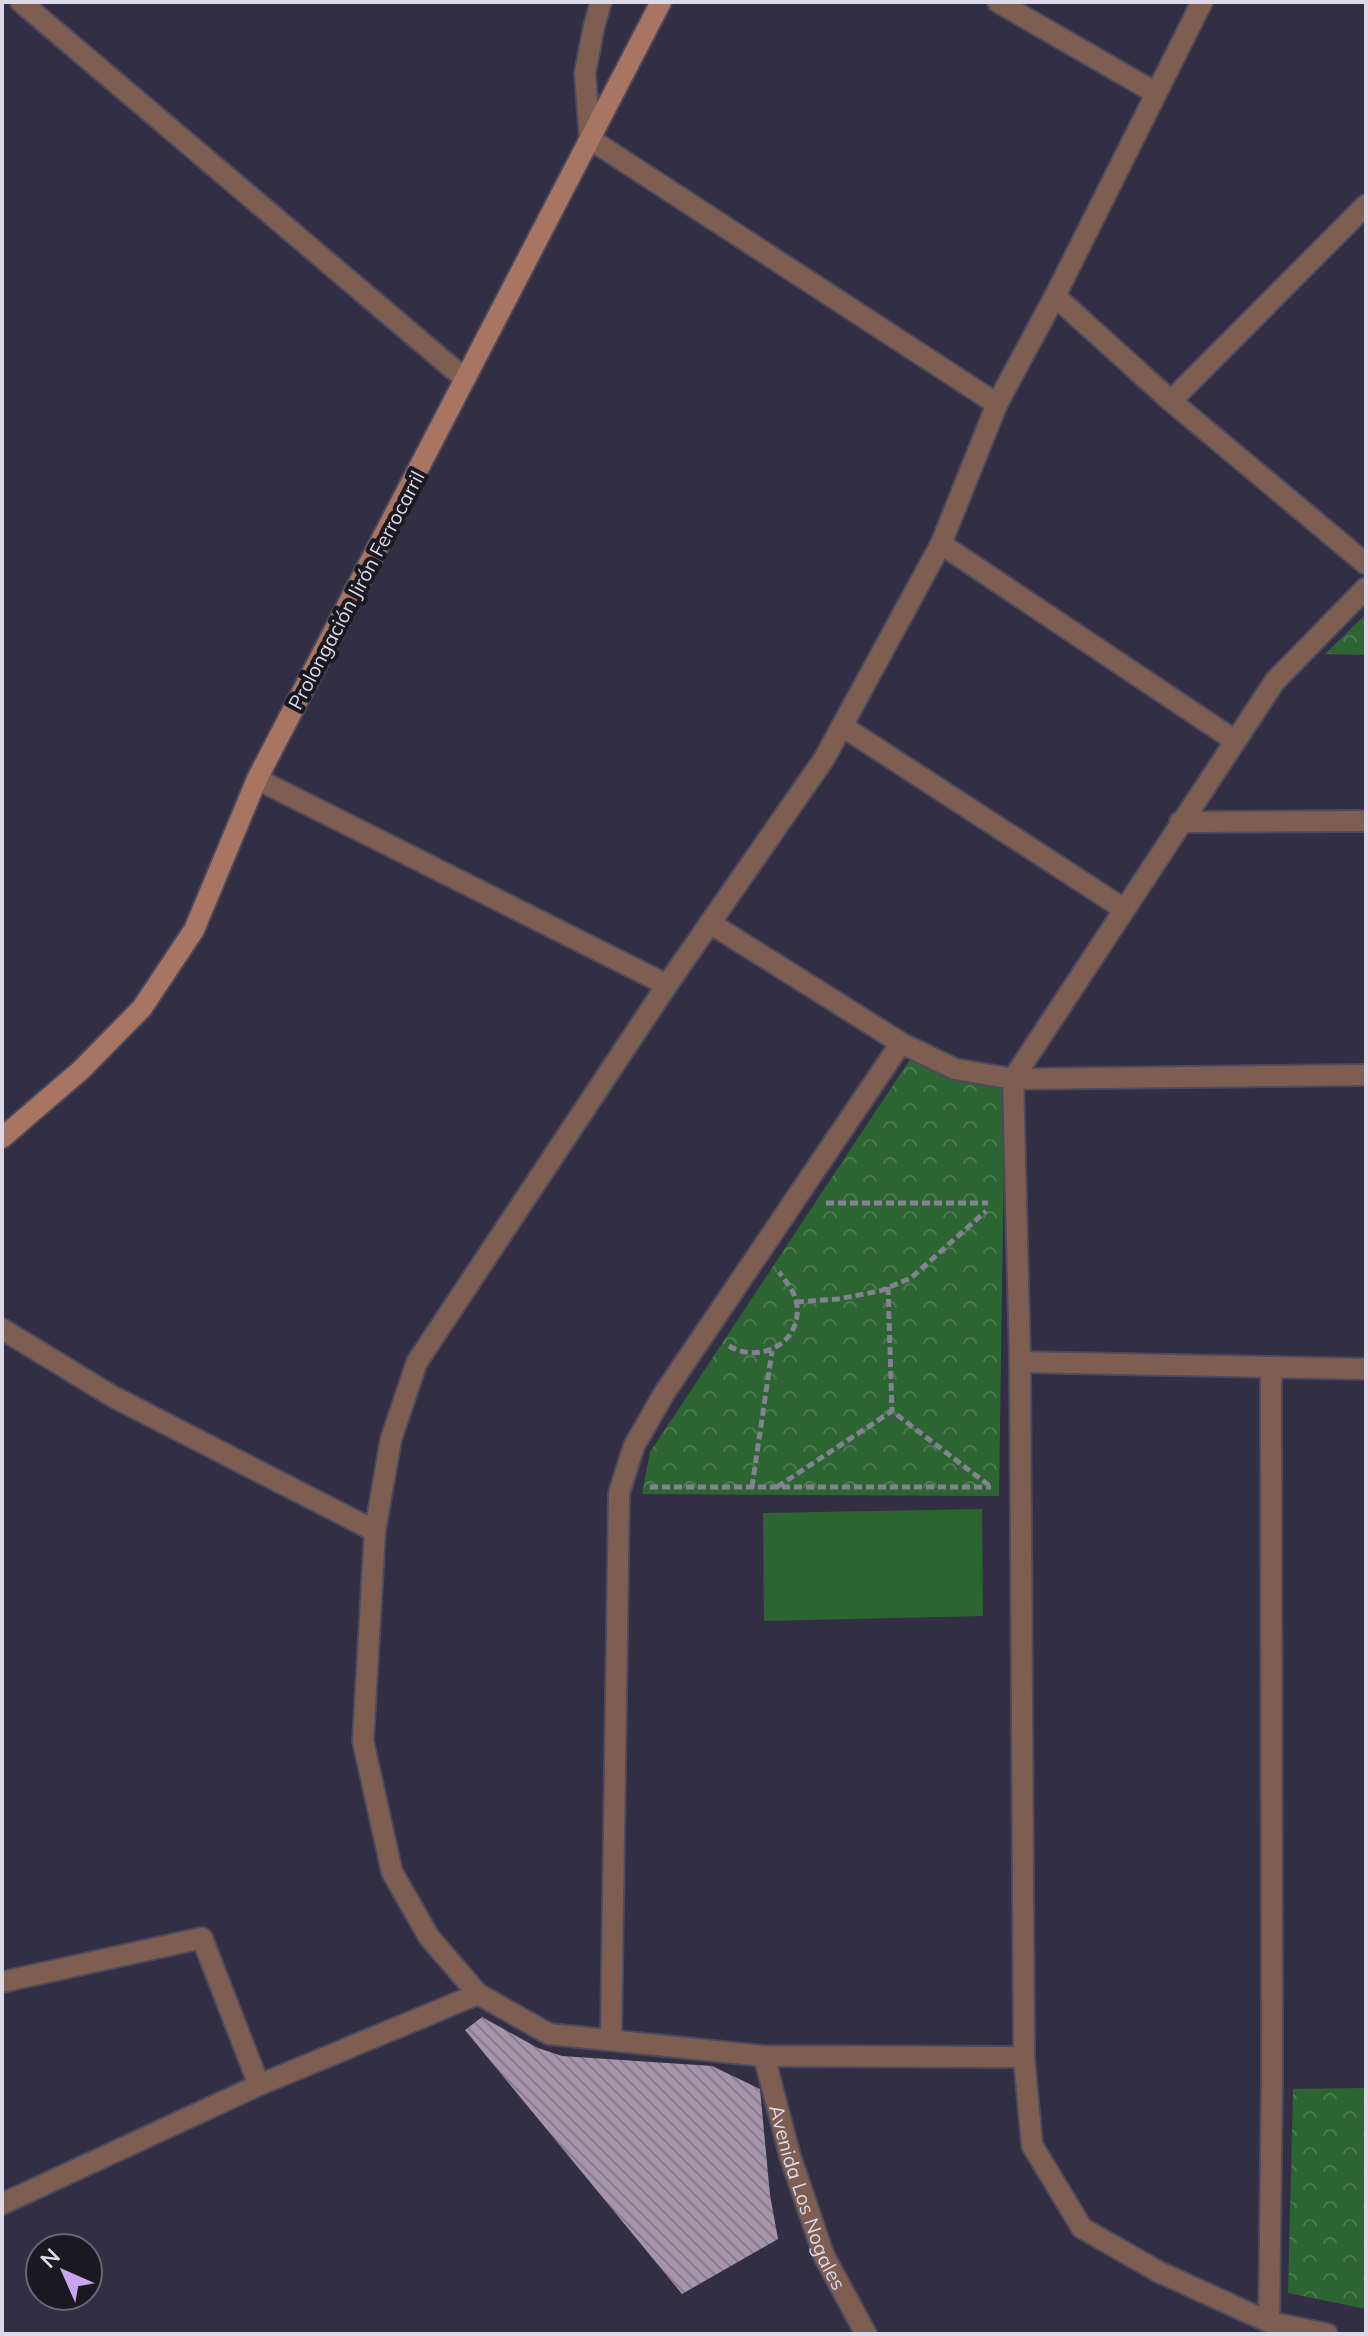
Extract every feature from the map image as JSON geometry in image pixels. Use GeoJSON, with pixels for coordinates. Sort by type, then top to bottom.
{"type":"FeatureCollection","features":[{"type":"Feature","properties":{"kind":"street"},"geometry":{"type":"LineString","coordinates":[[21,2],[465,379]]}},
{"type":"Feature","properties":{"kind":"street"},"geometry":{"type":"LineString","coordinates":[[601,2],[585,73],[590,139],[997,404]]}},
{"type":"Feature","properties":{"kind":"street","name":"Prolongación Jirón Ferrocarril"},"geometry":{"type":"LineString","coordinates":[[2,1138],[81,1070],[142,1008],[194,930],[257,779],[661,2]]}},
{"type":"Feature","properties":{"kind":"street"},"geometry":{"type":"LineString","coordinates":[[998,2],[1156,93]]}},
{"type":"Feature","properties":{"kind":"street"},"geometry":{"type":"LineString","coordinates":[[1024,2057],[764,2056],[549,2034],[478,1994],[429,1937],[392,1872],[363,1741],[375,1531],[391,1439],[417,1362],[667,985],[824,759],[941,544],[997,404],[1055,296],[1202,2]]}},
{"type":"Feature","properties":{"kind":"street"},"geometry":{"type":"LineString","coordinates":[[1171,401],[1366,205]]}},
{"type":"Feature","properties":{"kind":"street"},"geometry":{"type":"LineString","coordinates":[[1055,296],[1171,401],[1366,564]]}},
{"type":"Feature","properties":{"kind":"street"},"geometry":{"type":"LineString","coordinates":[[941,544],[1234,740]]}},
{"type":"Feature","properties":{"kind":"street"},"geometry":{"type":"LineString","coordinates":[[1327,2334],[1269,2322],[1159,2272],[1082,2228],[1032,2145],[1024,2057],[1020,1362],[1013,1079],[1275,681],[1366,588]]}},
{"type":"Feature","properties":{"kind":"street"},"geometry":{"type":"LineString","coordinates":[[842,726],[1124,909]]}},
{"type":"Feature","properties":{"kind":"street"},"geometry":{"type":"LineString","coordinates":[[257,779],[667,985]]}},
{"type":"Feature","properties":{"kind":"street"},"geometry":{"type":"LineString","coordinates":[[1180,822],[1366,821]]}},
{"type":"Feature","properties":{"kind":"street"},"geometry":{"type":"LineString","coordinates":[[710,923],[901,1043],[955,1069],[1013,1079],[1366,1075]]}},
{"type":"Feature","properties":{"kind":"street"},"geometry":{"type":"LineString","coordinates":[[611,2039],[619,1493],[634,1446],[665,1392],[901,1043]]}},
{"type":"Feature","properties":{"kind":"street"},"geometry":{"type":"LineString","coordinates":[[2,1329],[112,1396],[375,1531]]}},
{"type":"Feature","properties":{"kind":"street"},"geometry":{"type":"LineString","coordinates":[[1020,1362],[1366,1369]]}},
{"type":"Feature","properties":{"kind":"street"},"geometry":{"type":"LineString","coordinates":[[1269,2322],[1272,2077],[1271,1367]]}},
{"type":"Feature","properties":{"kind":"street"},"geometry":{"type":"LineString","coordinates":[[2,1982],[202,1938],[259,2085]]}},
{"type":"Feature","properties":{"kind":"street"},"geometry":{"type":"LineString","coordinates":[[2,2204],[259,2085],[478,1994]]}},
{"type":"Feature","properties":{"kind":"street","name":"Avenida Los Nogales"},"geometry":{"type":"LineString","coordinates":[[764,2056],[790,2156],[824,2256],[866,2334]]}},
{"type":"Feature","properties":{"kind":"path"},"geometry":{"type":"LineString","coordinates":[[817,1214],[832,1190]]}},
{"type":"Feature","properties":{"kind":"path"},"geometry":{"type":"LineString","coordinates":[[796,1302],[838,1299],[911,1278],[996,1203],[824,1203]]}},
{"type":"Feature","properties":{"kind":"path"},"geometry":{"type":"LineString","coordinates":[[770,1284],[786,1260]]}},
{"type":"Feature","properties":{"kind":"path"},"geometry":{"type":"LineString","coordinates":[[729,1346],[753,1354],[772,1350],[791,1333],[796,1320],[796,1302],[794,1292],[779,1271]]}},
{"type":"Feature","properties":{"kind":"path"},"geometry":{"type":"LineString","coordinates":[[888,1287],[892,1411]]}},
{"type":"Feature","properties":{"kind":"path"},"geometry":{"type":"LineString","coordinates":[[721,1359],[738,1334]]}},
{"type":"Feature","properties":{"kind":"path"},"geometry":{"type":"LineString","coordinates":[[752,1487],[772,1350]]}},
{"type":"Feature","properties":{"kind":"path"},"geometry":{"type":"LineString","coordinates":[[777,1487],[892,1411]]}},
{"type":"Feature","properties":{"kind":"path"},"geometry":{"type":"LineString","coordinates":[[892,1411],[991,1487]]}},
{"type":"Feature","properties":{"kind":"path"},"geometry":{"type":"LineString","coordinates":[[991,1487],[992,1471]]}},
{"type":"Feature","properties":{"kind":"path"},"geometry":{"type":"LineString","coordinates":[[655,1475],[652,1487],[991,1487]]}},
{"type":"Feature","properties":{"kind":"green space"},"geometry":{"type":"Polygon","coordinates":[[[1366,614],[1366,655],[1325,654],[1366,614]]]}},
{"type":"Feature","properties":{"kind":"green space"},"geometry":{"type":"Polygon","coordinates":[[[911,1058],[948,1078],[1005,1082],[999,1496],[642,1494],[650,1452],[911,1058]]]}},
{"type":"Feature","properties":{"kind":"green space"},"geometry":{"type":"Polygon","coordinates":[[[982,1509],[983,1616],[764,1621],[763,1513],[982,1509]]]}},
{"type":"Feature","properties":{"kind":"green space"},"geometry":{"type":"Polygon","coordinates":[[[1366,2088],[1366,2309],[1288,2293],[1293,2089],[1366,2088]]]}},
{"type":"Feature","properties":{"kind":"building"},"geometry":{"type":"Polygon","coordinates":[[[482,2017],[538,2048],[562,2056],[712,2066],[760,2089],[770,2195],[778,2239],[682,2294],[465,2030],[482,2017]]]}}]}
